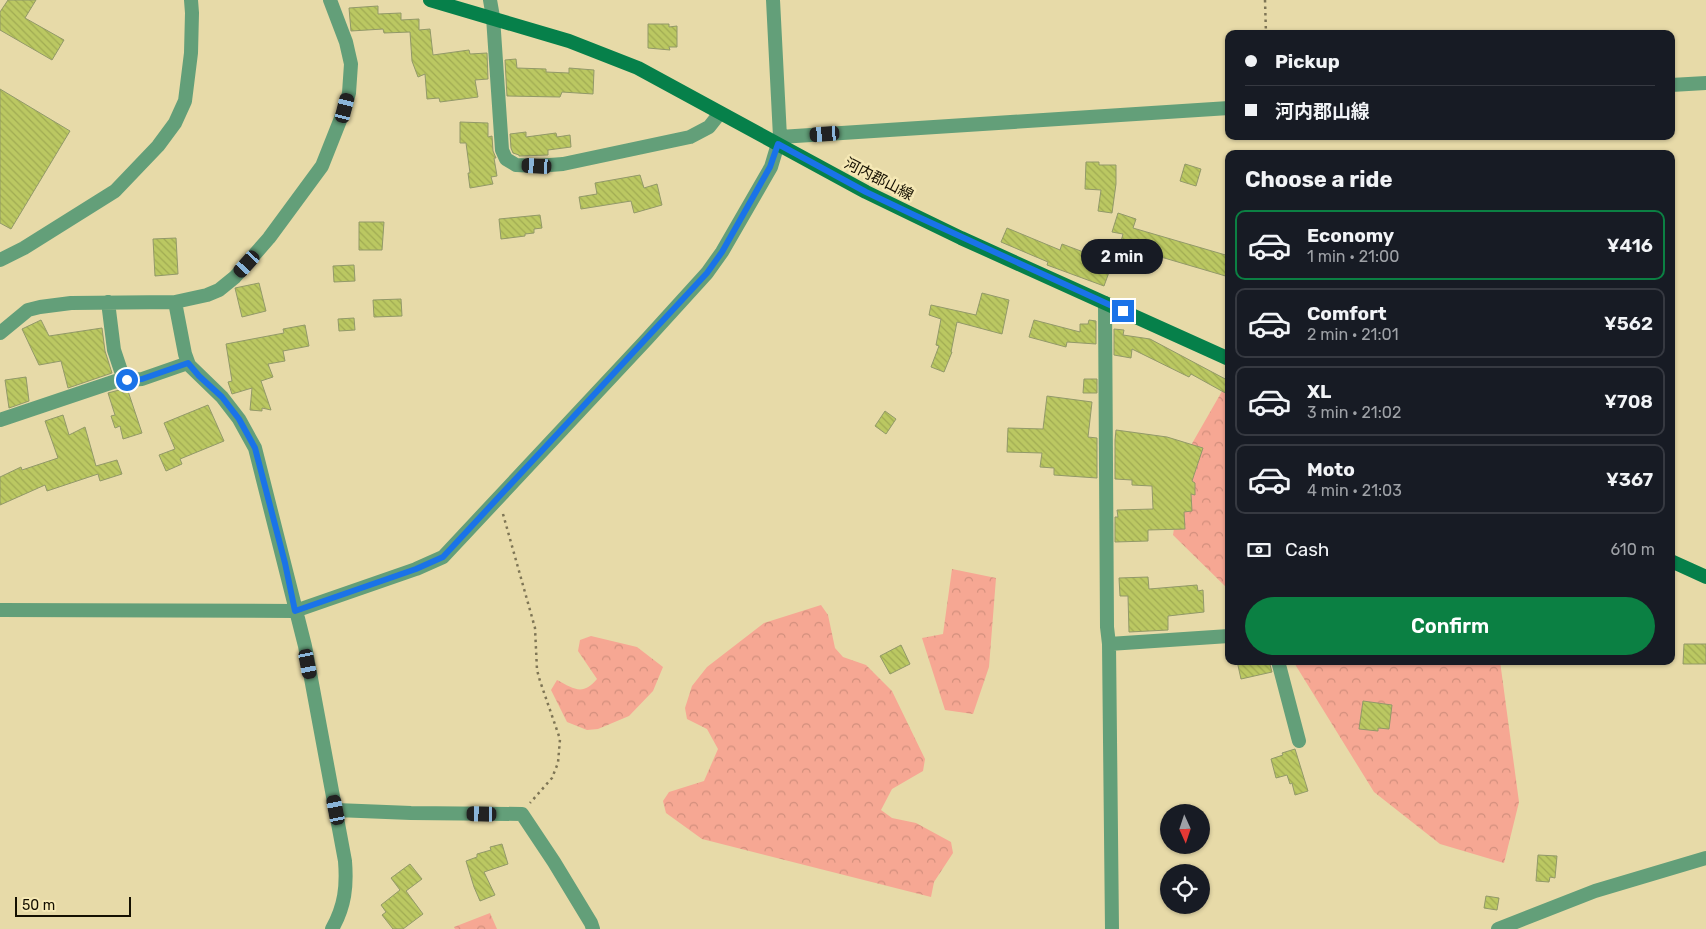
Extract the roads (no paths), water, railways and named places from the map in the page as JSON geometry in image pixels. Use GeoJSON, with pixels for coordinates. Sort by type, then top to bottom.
{"type":"FeatureCollection","features":[{"type":"Feature","properties":{"kind":"main road","name":"河内郡山線"},"geometry":{"type":"LineString","coordinates":[[430,0],[570,41],[638,68],[720,113],[779,140],[892,204],[970,242],[1225,357]]}},
{"type":"Feature","properties":{"kind":"main road"},"geometry":{"type":"LineString","coordinates":[[1675,563],[1706,576]]}},
{"type":"Feature","properties":{"kind":"street"},"geometry":{"type":"LineString","coordinates":[[0,260],[24,248],[115,191],[158,146],[175,123],[185,101],[191,53],[192,13],[190,0]]}},
{"type":"Feature","properties":{"kind":"street"},"geometry":{"type":"LineString","coordinates":[[0,333],[28,310],[40,307],[71,303],[175,302],[207,295],[219,290],[235,277],[269,238],[322,166],[345,108],[349,93],[351,64],[346,42],[330,0]]}},
{"type":"Feature","properties":{"kind":"street"},"geometry":{"type":"LineString","coordinates":[[490,0],[493,18],[502,150],[506,159],[516,166],[563,164],[690,137],[709,127],[720,113]]}},
{"type":"Feature","properties":{"kind":"street"},"geometry":{"type":"LineString","coordinates":[[0,610],[295,611],[416,569],[443,557],[707,273],[722,252],[770,167],[779,140],[773,0]]}},
{"type":"Feature","properties":{"kind":"street"},"geometry":{"type":"LineString","coordinates":[[1675,85],[1706,83]]}},
{"type":"Feature","properties":{"kind":"street"},"geometry":{"type":"LineString","coordinates":[[779,140],[1225,108]]}},
{"type":"Feature","properties":{"kind":"street"},"geometry":{"type":"LineString","coordinates":[[108,302],[114,350],[124,380]]}},
{"type":"Feature","properties":{"kind":"street"},"geometry":{"type":"LineString","coordinates":[[175,302],[188,363],[222,397],[239,419],[255,448],[285,563],[295,611],[305,646],[345,861],[347,883],[345,897],[339,917],[332,929]]}},
{"type":"Feature","properties":{"kind":"street"},"geometry":{"type":"LineString","coordinates":[[1105,303],[1107,627],[1109,644],[1112,929]]}},
{"type":"Feature","properties":{"kind":"street"},"geometry":{"type":"LineString","coordinates":[[0,420],[116,381],[142,379],[188,363]]}},
{"type":"Feature","properties":{"kind":"street"},"geometry":{"type":"LineString","coordinates":[[1109,644],[1225,636]]}},
{"type":"Feature","properties":{"kind":"street"},"geometry":{"type":"LineString","coordinates":[[1279,665],[1299,741]]}},
{"type":"Feature","properties":{"kind":"street"},"geometry":{"type":"LineString","coordinates":[[336,810],[522,814],[554,862],[591,922],[593,929]]}},
{"type":"Feature","properties":{"kind":"street"},"geometry":{"type":"LineString","coordinates":[[1498,929],[1595,891],[1706,858]]}}]}
